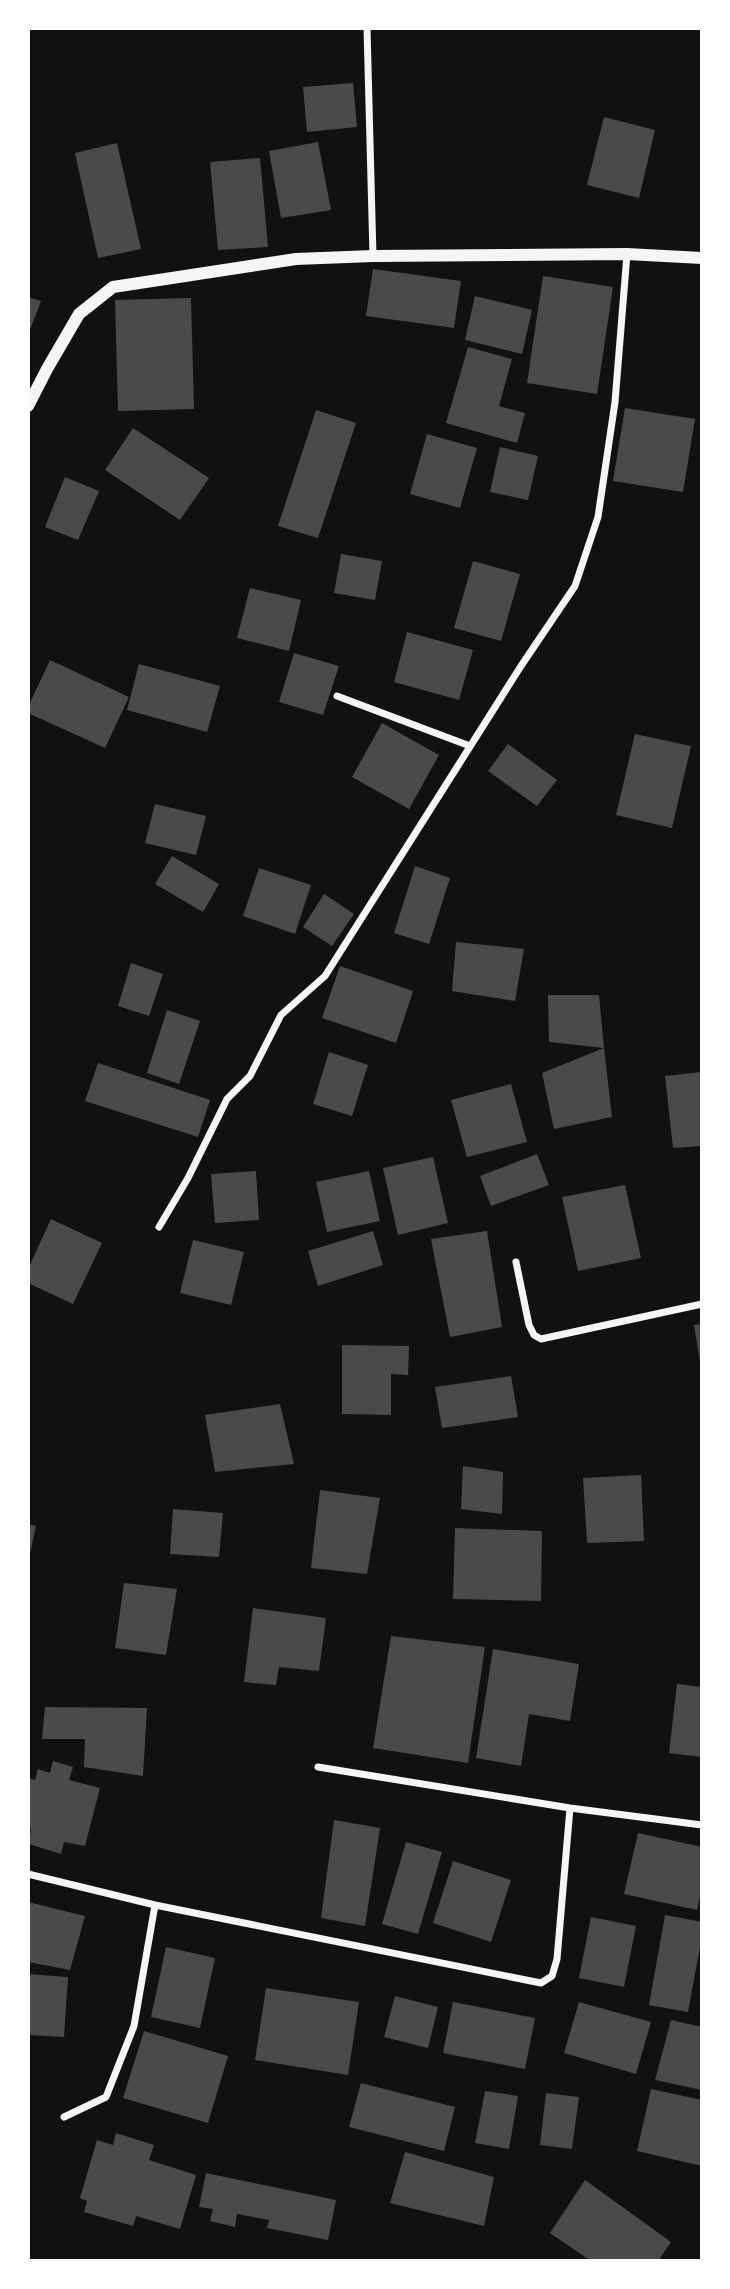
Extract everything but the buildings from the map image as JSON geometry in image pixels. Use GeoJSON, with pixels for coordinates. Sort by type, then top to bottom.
{"type":"FeatureCollection","features":[{"type":"Feature","properties":{"kind":"street"},"geometry":{"type":"LineString","coordinates":[[367,28],[373,256]]}},
{"type":"Feature","properties":{"kind":"street"},"geometry":{"type":"LineString","coordinates":[[159,1227],[188,1178],[227,1099],[250,1076],[281,1015],[325,976],[575,586],[598,517],[615,402],[627,254]]}},
{"type":"Feature","properties":{"kind":"street"},"geometry":{"type":"LineString","coordinates":[[28,406],[79,313],[113,287],[296,259],[627,254],[702,258]]}},
{"type":"Feature","properties":{"kind":"street"},"geometry":{"type":"LineString","coordinates":[[337,696],[470,746]]}},
{"type":"Feature","properties":{"kind":"street"},"geometry":{"type":"LineString","coordinates":[[516,1262],[528,1325],[534,1335],[541,1339],[702,1304]]}},
{"type":"Feature","properties":{"kind":"street"},"geometry":{"type":"LineString","coordinates":[[318,1767],[570,1808],[702,1825]]}},
{"type":"Feature","properties":{"kind":"street"},"geometry":{"type":"LineString","coordinates":[[28,1874],[155,1905],[541,1983],[552,1976],[557,1959],[570,1808]]}},
{"type":"Feature","properties":{"kind":"street"},"geometry":{"type":"LineString","coordinates":[[64,2117],[106,2097],[134,2026],[155,1905]]}}]}
